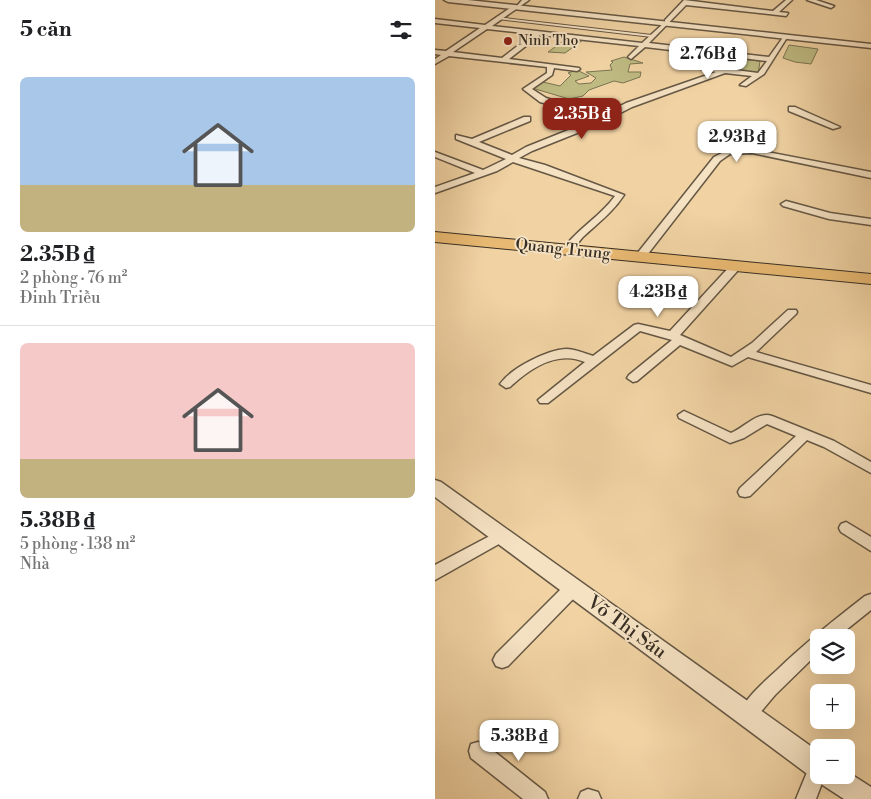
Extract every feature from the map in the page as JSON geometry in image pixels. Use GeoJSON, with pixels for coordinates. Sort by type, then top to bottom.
{"type":"FeatureCollection","features":[{"type":"Feature","properties":{"kind":"main road","name":"Quang Trung"},"geometry":{"type":"LineString","coordinates":[[435,236],[871,278]]}},
{"type":"Feature","properties":{"kind":"street"},"geometry":{"type":"LineString","coordinates":[[448,0],[520,4],[612,18],[666,22]]}},
{"type":"Feature","properties":{"kind":"street"},"geometry":{"type":"LineString","coordinates":[[475,0],[871,44]]}},
{"type":"Feature","properties":{"kind":"street"},"geometry":{"type":"LineString","coordinates":[[775,12],[789,0]]}},
{"type":"Feature","properties":{"kind":"street"},"geometry":{"type":"LineString","coordinates":[[810,0],[831,6]]}},
{"type":"Feature","properties":{"kind":"street"},"geometry":{"type":"LineString","coordinates":[[631,56],[686,2],[745,7],[786,14]]}},
{"type":"Feature","properties":{"kind":"street"},"geometry":{"type":"LineString","coordinates":[[435,62],[445,53],[520,4]]}},
{"type":"Feature","properties":{"kind":"street"},"geometry":{"type":"LineString","coordinates":[[498,18],[652,36]]}},
{"type":"Feature","properties":{"kind":"street"},"geometry":{"type":"LineString","coordinates":[[592,38],[612,18]]}},
{"type":"Feature","properties":{"kind":"street"},"geometry":{"type":"LineString","coordinates":[[436,21],[644,43],[769,59]]}},
{"type":"Feature","properties":{"kind":"street"},"geometry":{"type":"LineString","coordinates":[[502,61],[539,32]]}},
{"type":"Feature","properties":{"kind":"street"},"geometry":{"type":"LineString","coordinates":[[744,85],[762,73],[769,59],[786,35]]}},
{"type":"Feature","properties":{"kind":"street"},"geometry":{"type":"LineString","coordinates":[[435,52],[577,69]]}},
{"type":"Feature","properties":{"kind":"street"},"geometry":{"type":"LineString","coordinates":[[709,52],[700,66],[722,72],[758,75]]}},
{"type":"Feature","properties":{"kind":"street"},"geometry":{"type":"LineString","coordinates":[[551,66],[550,74],[527,89],[543,100],[573,109]]}},
{"type":"Feature","properties":{"kind":"street"},"geometry":{"type":"LineString","coordinates":[[435,190],[483,173],[529,149],[595,123],[629,105],[722,72]]}},
{"type":"Feature","properties":{"kind":"street"},"geometry":{"type":"LineString","coordinates":[[792,109],[836,127]]}},
{"type":"Feature","properties":{"kind":"street"},"geometry":{"type":"LineString","coordinates":[[473,142],[527,119]]}},
{"type":"Feature","properties":{"kind":"street"},"geometry":{"type":"LineString","coordinates":[[459,137],[513,159],[542,167],[620,195],[602,216],[576,236],[567,250]]}},
{"type":"Feature","properties":{"kind":"street"},"geometry":{"type":"LineString","coordinates":[[640,257],[717,159],[728,152],[752,151],[871,175]]}},
{"type":"Feature","properties":{"kind":"street"},"geometry":{"type":"LineString","coordinates":[[435,154],[483,173]]}},
{"type":"Feature","properties":{"kind":"street"},"geometry":{"type":"LineString","coordinates":[[786,204],[829,216],[871,222]]}},
{"type":"Feature","properties":{"kind":"street"},"geometry":{"type":"LineString","coordinates":[[633,378],[676,337],[736,266]]}},
{"type":"Feature","properties":{"kind":"street"},"geometry":{"type":"LineString","coordinates":[[544,400],[638,327],[676,337],[732,362],[747,353],[792,312]]}},
{"type":"Feature","properties":{"kind":"street"},"geometry":{"type":"LineString","coordinates":[[506,384],[515,376],[561,353],[579,355],[593,361]]}},
{"type":"Feature","properties":{"kind":"street"},"geometry":{"type":"LineString","coordinates":[[747,353],[871,389]]}},
{"type":"Feature","properties":{"kind":"street"},"geometry":{"type":"LineString","coordinates":[[684,415],[730,438],[737,438],[759,421],[767,419],[829,444],[871,468]]}},
{"type":"Feature","properties":{"kind":"street"},"geometry":{"type":"LineString","coordinates":[[745,492],[806,434]]}},
{"type":"Feature","properties":{"kind":"street","name":"Võ Thị Sáu"},"geometry":{"type":"LineString","coordinates":[[435,486],[810,760]]}},
{"type":"Feature","properties":{"kind":"street"},"geometry":{"type":"LineString","coordinates":[[846,528],[871,545]]}},
{"type":"Feature","properties":{"kind":"street"},"geometry":{"type":"LineString","coordinates":[[435,573],[501,536]]}},
{"type":"Feature","properties":{"kind":"street"},"geometry":{"type":"LineString","coordinates":[[502,660],[572,588]]}},
{"type":"Feature","properties":{"kind":"street"},"geometry":{"type":"LineString","coordinates":[[835,629],[871,601]]}},
{"type":"Feature","properties":{"kind":"street"},"geometry":{"type":"LineString","coordinates":[[748,714],[769,689],[810,650]]}},
{"type":"Feature","properties":{"kind":"street"},"geometry":{"type":"LineString","coordinates":[[479,751],[538,799]]}},
{"type":"Feature","properties":{"kind":"street"},"geometry":{"type":"LineString","coordinates":[[806,799],[812,784]]}},
{"type":"Feature","properties":{"kind":"street"},"geometry":{"type":"LineString","coordinates":[[844,784],[867,799]]}},
{"type":"Feature","properties":{"kind":"shaded area"},"geometry":{"type":"Polygon","coordinates":[[[566,39],[583,40],[565,53],[548,52],[566,39]]]}},
{"type":"Feature","properties":{"kind":"shaded area"},"geometry":{"type":"Polygon","coordinates":[[[789,45],[818,49],[811,64],[795,62],[783,58],[789,45]]]}},
{"type":"Feature","properties":{"kind":"shaded area"},"geometry":{"type":"Polygon","coordinates":[[[708,56],[760,61],[758,75],[700,68],[708,56]]]}},
{"type":"Feature","properties":{"kind":"shaded area"},"geometry":{"type":"Polygon","coordinates":[[[624,57],[643,63],[630,64],[628,72],[641,72],[640,77],[623,83],[614,81],[589,90],[583,96],[569,99],[532,88],[543,82],[560,86],[571,75],[568,73],[577,70],[589,76],[575,81],[579,84],[591,83],[596,78],[586,72],[612,70],[610,65],[613,62],[611,61],[624,57]]]}},
{"type":"Feature","properties":{"kind":"place","name":"Ninh Thọ"},"geometry":{"type":"Point","coordinates":[508,41]}}]}
